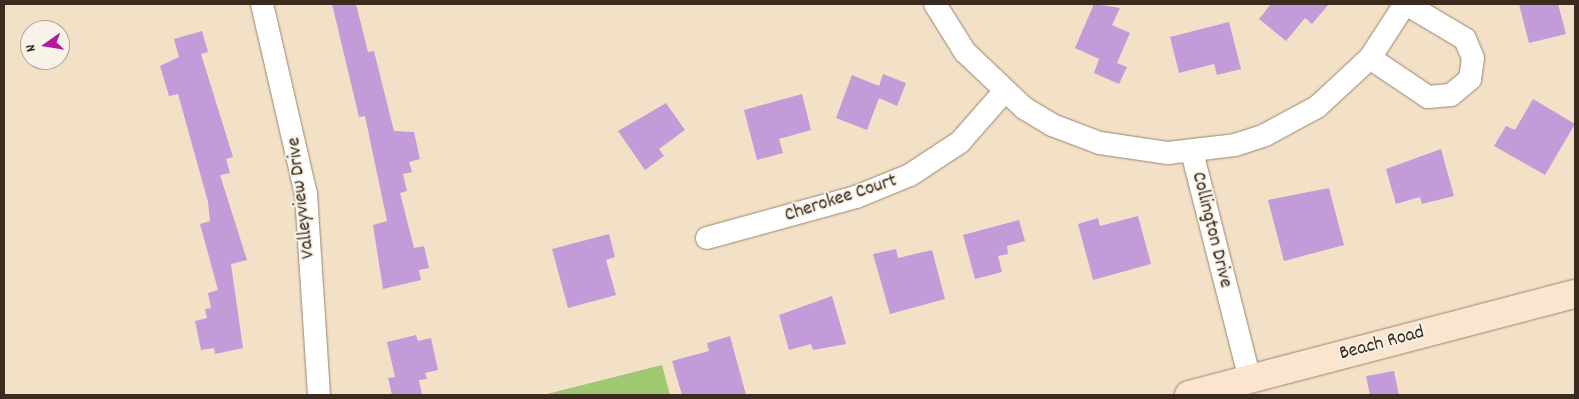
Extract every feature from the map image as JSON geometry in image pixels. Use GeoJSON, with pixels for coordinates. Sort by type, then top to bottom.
{"type":"FeatureCollection","features":[{"type":"Feature","properties":{"kind":"street","name":"Valleyview Drive"},"geometry":{"type":"LineString","coordinates":[[262,4],[306,194],[319,395]]}},
{"type":"Feature","properties":{"kind":"street","name":"Collington Drive"},"geometry":{"type":"LineString","coordinates":[[936,4],[964,52],[1004,92],[1038,116],[1078,136],[1127,149],[1192,152],[1250,379]]}},
{"type":"Feature","properties":{"kind":"street"},"geometry":{"type":"LineString","coordinates":[[1192,152],[1235,145],[1293,122],[1330,96],[1370,58],[1405,4],[1465,39],[1473,58],[1470,79],[1451,95],[1428,97],[1370,58]]}},
{"type":"Feature","properties":{"kind":"street","name":"Cherokee Court"},"geometry":{"type":"LineString","coordinates":[[707,238],[856,198],[902,180],[960,142],[1004,92]]}},
{"type":"Feature","properties":{"kind":"street","name":"Beach Road"},"geometry":{"type":"LineString","coordinates":[[1190,395],[1575,294]]}},
{"type":"Feature","properties":{"kind":"green space"},"geometry":{"type":"Polygon","coordinates":[[[662,365],[670,395],[543,395],[662,365]]]}},
{"type":"Feature","properties":{"kind":"building"},"geometry":{"type":"Polygon","coordinates":[[[332,4],[356,4],[368,52],[374,51],[394,131],[414,132],[420,159],[409,162],[412,172],[403,174],[407,191],[400,193],[414,248],[424,246],[429,268],[419,270],[421,280],[383,289],[373,225],[387,221],[365,116],[359,117],[332,4]]]}},
{"type":"Feature","properties":{"kind":"building"},"geometry":{"type":"Polygon","coordinates":[[[1094,4],[1120,8],[1112,25],[1130,33],[1117,63],[1127,67],[1119,84],[1094,73],[1099,59],[1075,48],[1094,4]]]}},
{"type":"Feature","properties":{"kind":"building"},"geometry":{"type":"Polygon","coordinates":[[[1271,4],[1329,4],[1312,24],[1305,18],[1286,41],[1259,19],[1271,4]]]}},
{"type":"Feature","properties":{"kind":"building"},"geometry":{"type":"Polygon","coordinates":[[[1519,4],[1558,4],[1566,34],[1529,43],[1519,4]]]}},
{"type":"Feature","properties":{"kind":"building"},"geometry":{"type":"Polygon","coordinates":[[[1229,22],[1241,69],[1217,75],[1214,64],[1179,73],[1170,37],[1229,22]]]}},
{"type":"Feature","properties":{"kind":"building"},"geometry":{"type":"Polygon","coordinates":[[[202,31],[208,52],[201,54],[233,157],[226,159],[230,173],[220,175],[247,260],[231,264],[243,348],[215,354],[214,348],[201,350],[195,321],[207,318],[205,309],[211,308],[208,293],[218,290],[200,224],[210,221],[208,202],[178,94],[169,96],[160,66],[179,57],[174,39],[202,31]]]}},
{"type":"Feature","properties":{"kind":"building"},"geometry":{"type":"Polygon","coordinates":[[[883,74],[906,83],[897,106],[879,98],[867,130],[836,118],[852,75],[879,86],[883,74]]]}},
{"type":"Feature","properties":{"kind":"building"},"geometry":{"type":"Polygon","coordinates":[[[802,94],[811,130],[779,139],[783,153],[757,160],[744,110],[802,94]]]}},
{"type":"Feature","properties":{"kind":"building"},"geometry":{"type":"Polygon","coordinates":[[[1533,99],[1575,124],[1545,175],[1494,146],[1506,126],[1515,130],[1533,99]]]}},
{"type":"Feature","properties":{"kind":"building"},"geometry":{"type":"Polygon","coordinates":[[[666,103],[685,130],[659,149],[664,156],[645,170],[618,131],[666,103]]]}},
{"type":"Feature","properties":{"kind":"building"},"geometry":{"type":"Polygon","coordinates":[[[1441,149],[1454,196],[1422,204],[1420,197],[1396,204],[1386,169],[1441,149]]]}},
{"type":"Feature","properties":{"kind":"building"},"geometry":{"type":"Polygon","coordinates":[[[1329,188],[1344,245],[1284,261],[1268,200],[1329,188]]]}},
{"type":"Feature","properties":{"kind":"building"},"geometry":{"type":"Polygon","coordinates":[[[1138,216],[1151,264],[1093,280],[1078,224],[1098,218],[1100,226],[1138,216]]]}},
{"type":"Feature","properties":{"kind":"building"},"geometry":{"type":"Polygon","coordinates":[[[1019,220],[1025,241],[1007,246],[1008,254],[998,256],[1002,272],[975,279],[963,235],[1019,220]]]}},
{"type":"Feature","properties":{"kind":"building"},"geometry":{"type":"Polygon","coordinates":[[[609,234],[615,257],[606,260],[616,295],[568,308],[552,249],[609,234]]]}},
{"type":"Feature","properties":{"kind":"building"},"geometry":{"type":"Polygon","coordinates":[[[896,249],[898,258],[932,250],[945,299],[890,314],[873,254],[896,249]]]}},
{"type":"Feature","properties":{"kind":"building"},"geometry":{"type":"Polygon","coordinates":[[[832,296],[846,344],[813,350],[811,344],[789,350],[779,315],[832,296]]]}},
{"type":"Feature","properties":{"kind":"building"},"geometry":{"type":"Polygon","coordinates":[[[416,335],[418,341],[431,338],[438,370],[425,373],[427,379],[419,380],[422,395],[392,395],[388,378],[395,377],[387,342],[416,335]]]}},
{"type":"Feature","properties":{"kind":"building"},"geometry":{"type":"Polygon","coordinates":[[[730,336],[746,395],[682,395],[672,361],[709,351],[707,343],[730,336]]]}},
{"type":"Feature","properties":{"kind":"building"},"geometry":{"type":"Polygon","coordinates":[[[1394,371],[1399,395],[1370,395],[1366,376],[1394,371]]]}}]}
